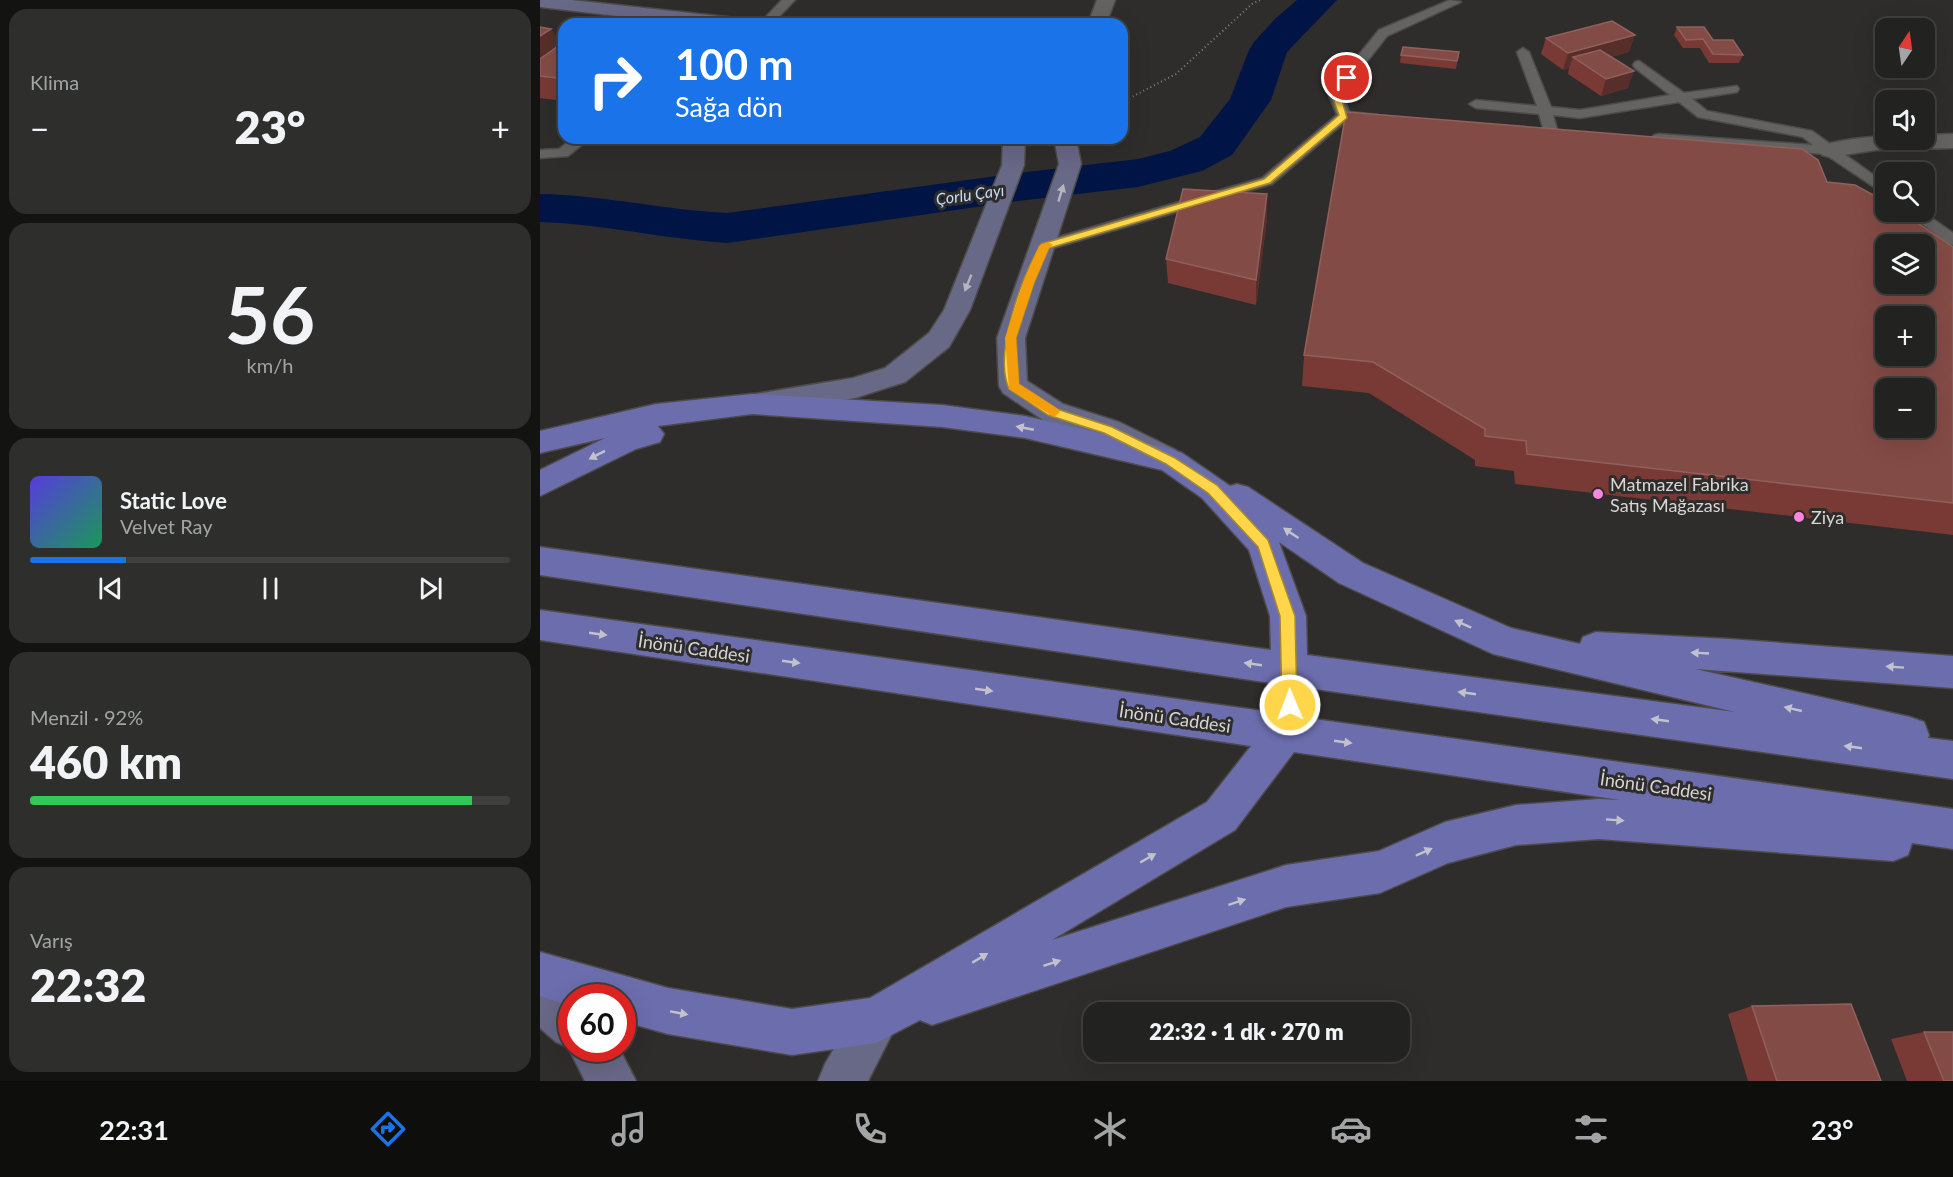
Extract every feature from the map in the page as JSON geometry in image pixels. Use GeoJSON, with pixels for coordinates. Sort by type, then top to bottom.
{"type":"FeatureCollection","features":[{"type":"Feature","properties":{"kind":"main road"},"geometry":{"type":"LineString","coordinates":[[540,484],[627,440],[752,404]]}},
{"type":"Feature","properties":{"kind":"main road"},"geometry":{"type":"LineString","coordinates":[[540,442],[656,415],[752,404],[942,416],[1014,425],[1171,461],[1237,496],[1351,573],[1506,643],[1953,744]]}},
{"type":"Feature","properties":{"kind":"main road"},"geometry":{"type":"LineString","coordinates":[[876,1020],[1221,816],[1285,733],[1290,705],[1287,616],[1264,544],[1213,489],[1171,461]]}},
{"type":"Feature","properties":{"kind":"main road"},"geometry":{"type":"LineString","coordinates":[[540,561],[1289,669],[1953,760]]}},
{"type":"Feature","properties":{"kind":"main road","name":"İnönü Caddesi"},"geometry":{"type":"LineString","coordinates":[[540,626],[1953,829]]}},
{"type":"Feature","properties":{"kind":"main road"},"geometry":{"type":"LineString","coordinates":[[1506,643],[1729,655],[1953,672]]}},
{"type":"Feature","properties":{"kind":"main road"},"geometry":{"type":"LineString","coordinates":[[636,1002],[668,1011],[792,1032],[876,1020],[1286,886],[1380,872],[1445,843],[1516,825],[1599,819],[1953,845]]}},
{"type":"Feature","properties":{"kind":"main road"},"geometry":{"type":"LineString","coordinates":[[540,974],[574,984]]}},
{"type":"Feature","properties":{"kind":"street"},"geometry":{"type":"LineString","coordinates":[[1099,18],[1106,0]]}},
{"type":"Feature","properties":{"kind":"street"},"geometry":{"type":"LineString","coordinates":[[540,2],[687,18]]}},
{"type":"Feature","properties":{"kind":"street"},"geometry":{"type":"LineString","coordinates":[[1830,150],[1876,142],[1953,141]]}},
{"type":"Feature","properties":{"kind":"street"},"geometry":{"type":"LineString","coordinates":[[752,404],[855,388],[895,375],[939,340],[957,310],[1013,165],[1014,144]]}},
{"type":"Feature","properties":{"kind":"street"},"geometry":{"type":"LineString","coordinates":[[1066,144],[1070,164],[1048,235],[1028,283],[1011,338],[1013,386],[1053,412],[1108,430],[1171,461]]}},
{"type":"Feature","properties":{"kind":"street"},"geometry":{"type":"LineString","coordinates":[[540,997],[558,1013]]}},
{"type":"Feature","properties":{"kind":"street"},"geometry":{"type":"LineString","coordinates":[[842,1081],[876,1020]]}},
{"type":"Feature","properties":{"kind":"street"},"geometry":{"type":"LineString","coordinates":[[600,1062],[612,1081]]}},
{"type":"Feature","properties":{"kind":"lane"},"geometry":{"type":"LineString","coordinates":[[771,18],[789,0]]}},
{"type":"Feature","properties":{"kind":"lane"},"geometry":{"type":"LineString","coordinates":[[1344,116],[1335,93],[1383,33],[1455,2]]}},
{"type":"Feature","properties":{"kind":"lane"},"geometry":{"type":"LineString","coordinates":[[639,18],[646,13]]}},
{"type":"Feature","properties":{"kind":"lane"},"geometry":{"type":"LineString","coordinates":[[1523,52],[1545,110],[1559,162]]}},
{"type":"Feature","properties":{"kind":"lane"},"geometry":{"type":"LineString","coordinates":[[1638,65],[1703,114],[1807,135],[1875,183]]}},
{"type":"Feature","properties":{"kind":"lane"},"geometry":{"type":"LineString","coordinates":[[1476,104],[1580,114],[1732,90]]}},
{"type":"Feature","properties":{"kind":"lane"},"geometry":{"type":"LineString","coordinates":[[1048,235],[1267,181],[1344,116],[1390,119]]}},
{"type":"Feature","properties":{"kind":"lane"},"geometry":{"type":"LineString","coordinates":[[1643,137],[1830,150]]}},
{"type":"Feature","properties":{"kind":"lane"},"geometry":{"type":"LineString","coordinates":[[540,154],[563,153],[575,144]]}},
{"type":"Feature","properties":{"kind":"lane"},"geometry":{"type":"LineString","coordinates":[[1928,222],[1953,240]]}},
{"type":"Feature","properties":{"kind":"path"},"geometry":{"type":"LineString","coordinates":[[1128,99],[1176,74],[1252,4],[1260,0]]}},
{"type":"Feature","properties":{"kind":"building"},"geometry":{"type":"Polygon","coordinates":[[[1612,21],[1635,35],[1568,53],[1546,38],[1612,21]]]}},
{"type":"Feature","properties":{"kind":"building"},"geometry":{"type":"Polygon","coordinates":[[[540,27],[551,29],[540,36],[540,27]]]}},
{"type":"Feature","properties":{"kind":"building"},"geometry":{"type":"Polygon","coordinates":[[[1677,27],[1704,27],[1713,40],[1733,40],[1743,55],[1713,54],[1703,39],[1686,40],[1677,27]]]}},
{"type":"Feature","properties":{"kind":"building"},"geometry":{"type":"Polygon","coordinates":[[[558,46],[558,78],[540,76],[540,59],[558,46]]]}},
{"type":"Feature","properties":{"kind":"building"},"geometry":{"type":"Polygon","coordinates":[[[1403,47],[1459,52],[1457,61],[1401,55],[1403,47]]]}},
{"type":"Feature","properties":{"kind":"building"},"geometry":{"type":"Polygon","coordinates":[[[1600,50],[1634,71],[1606,79],[1573,57],[1600,50]]]}},
{"type":"Feature","properties":{"kind":"building"},"geometry":{"type":"Polygon","coordinates":[[[1346,112],[1802,149],[1818,160],[1827,182],[1855,185],[1875,196],[1875,222],[1916,222],[1934,234],[1875,234],[1875,294],[1935,294],[1935,235],[1953,247],[1953,503],[1527,454],[1526,441],[1485,436],[1485,429],[1373,362],[1304,355],[1346,112]]]}},
{"type":"Feature","properties":{"kind":"building"},"geometry":{"type":"Polygon","coordinates":[[[1183,189],[1267,194],[1256,280],[1166,259],[1183,189]]]}},
{"type":"Feature","properties":{"kind":"building"},"geometry":{"type":"Polygon","coordinates":[[[1851,1004],[1881,1081],[1777,1081],[1752,1006],[1851,1004]]]}},
{"type":"Feature","properties":{"kind":"building"},"geometry":{"type":"Polygon","coordinates":[[[1924,1032],[1953,1032],[1953,1081],[1944,1081],[1924,1032]]]}},
{"type":"Feature","properties":{"kind":"waterway","name":"Çorlu Çayı"},"geometry":{"type":"LineString","coordinates":[[540,208],[587,211],[703,227],[727,228],[1018,187],[1138,173],[1186,161],[1216,146],[1250,100],[1268,50],[1288,27],[1319,0]]}},
{"type":"Feature","properties":{"kind":"slow traffic"},"geometry":{"type":"LineString","coordinates":[[1048,245],[1044,246],[1028,283],[1011,338],[1013,386],[1054,412]]}},
{"type":"Feature","properties":{"kind":"place","name":"Matmazel Fabrika Satış Mağazası"},"geometry":{"type":"Point","coordinates":[1598,494]}},
{"type":"Feature","properties":{"kind":"place","name":"Ziya"},"geometry":{"type":"Point","coordinates":[1799,517]}},
{"type":"Feature","properties":{"kind":"route"},"geometry":{"type":"LineString","coordinates":[[1290,705],[1287,616],[1264,544],[1213,489],[1171,461],[1108,430],[1053,412],[1013,386],[1011,338],[1028,283],[1044,246],[1267,181],[1344,116],[1335,93],[1347,78]]}}]}
